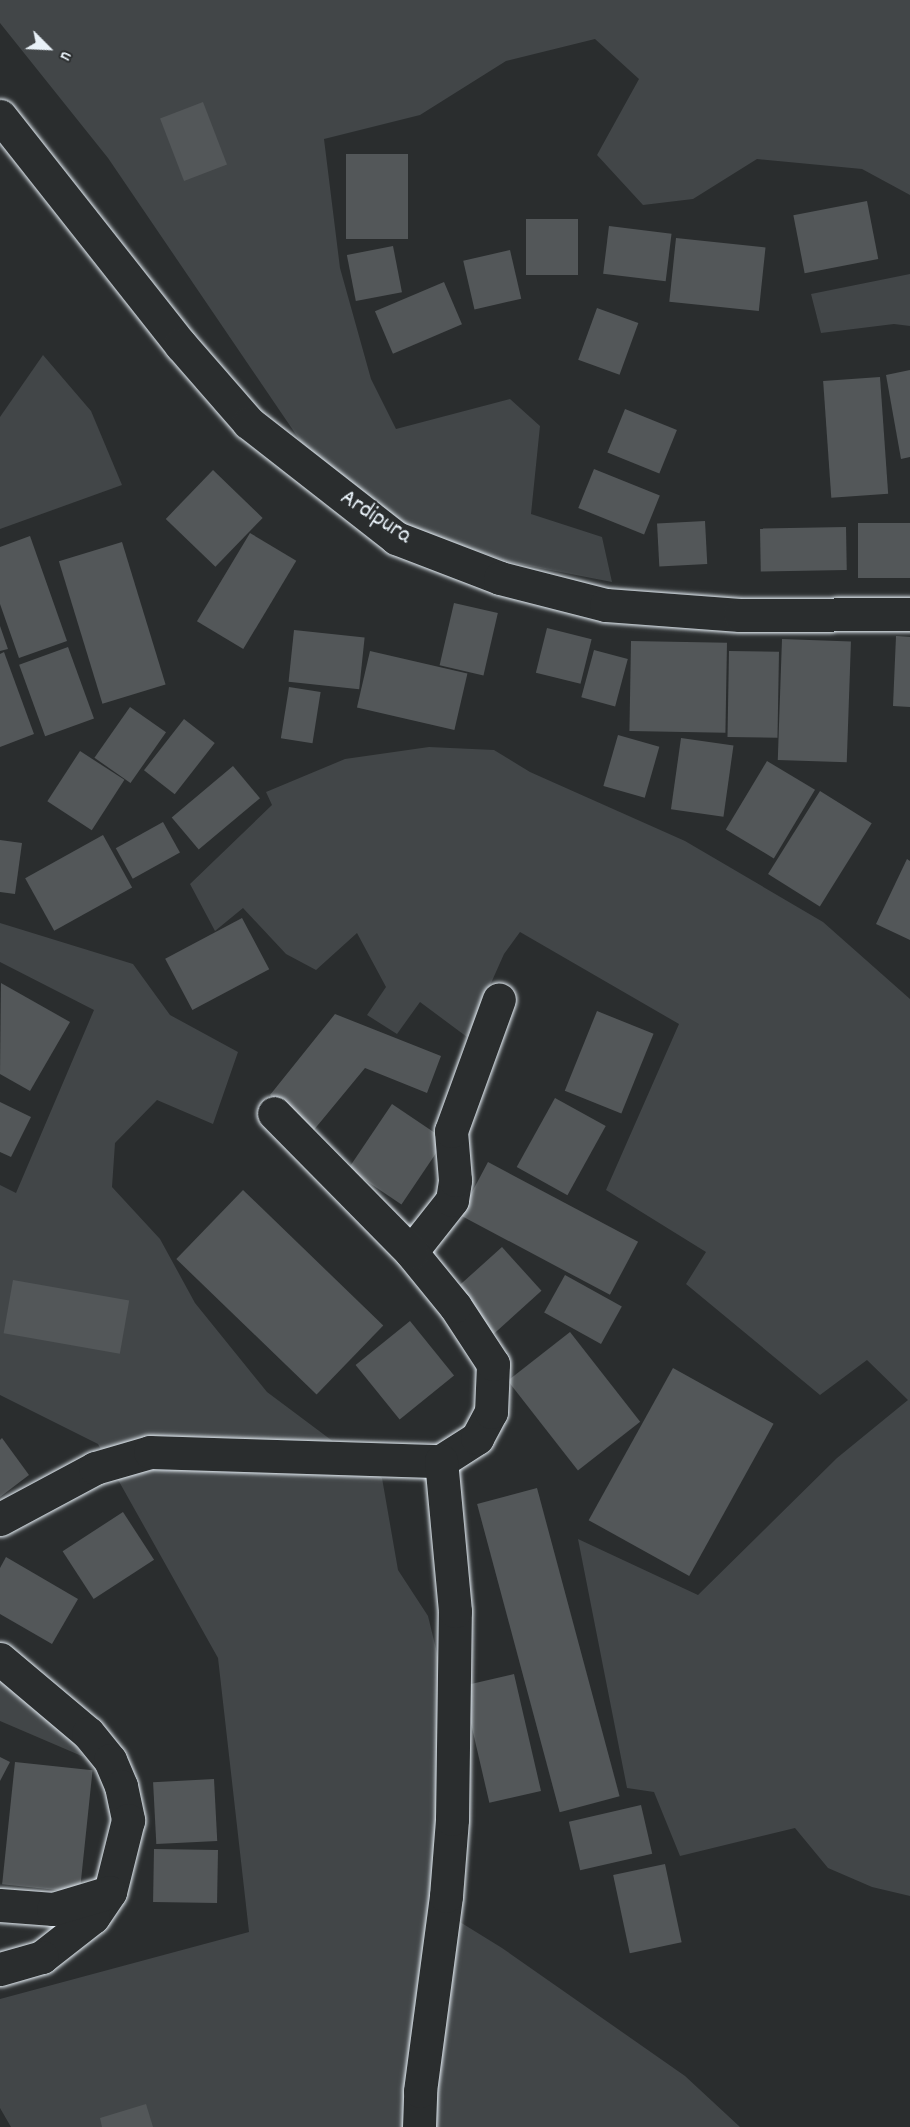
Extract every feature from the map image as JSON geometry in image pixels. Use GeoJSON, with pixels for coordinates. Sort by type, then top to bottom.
{"type":"FeatureCollection","features":[{"type":"Feature","properties":{"kind":"street","name":"Ardipura"},"geometry":{"type":"LineString","coordinates":[[0,116],[181,345],[249,423],[396,537],[500,578],[606,605],[740,615],[910,614]]}},
{"type":"Feature","properties":{"kind":"street"},"geometry":{"type":"LineString","coordinates":[[411,1252],[452,1200],[455,1180],[451,1131],[499,999]]}},
{"type":"Feature","properties":{"kind":"street"},"geometry":{"type":"LineString","coordinates":[[0,1519],[95,1467],[150,1452],[441,1461],[477,1438],[491,1412],[493,1364],[455,1306],[411,1252],[274,1113]]}},
{"type":"Feature","properties":{"kind":"street"},"geometry":{"type":"LineString","coordinates":[[419,2127],[420,2091],[446,1896],[452,1819],[455,1611],[441,1461]]}},
{"type":"Feature","properties":{"kind":"street"},"geometry":{"type":"LineString","coordinates":[[0,1659],[88,1733],[110,1760],[121,1786],[128,1820],[110,1892],[93,1917],[63,1944],[42,1957],[0,1969]]}},
{"type":"Feature","properties":{"kind":"street"},"geometry":{"type":"LineString","coordinates":[[0,1905],[53,1909],[110,1892]]}},
{"type":"Feature","properties":{"kind":"shaded area"},"geometry":{"type":"Polygon","coordinates":[[[0,0],[910,0],[910,195],[862,169],[757,159],[693,199],[643,205],[597,155],[639,79],[595,39],[506,61],[420,115],[324,139],[340,268],[371,379],[396,429],[510,399],[540,426],[531,514],[602,537],[612,582],[509,562],[408,526],[333,489],[108,158],[0,23],[0,0]]]}},
{"type":"Feature","properties":{"kind":"shaded area"},"geometry":{"type":"Polygon","coordinates":[[[910,274],[910,326],[894,324],[821,333],[811,294],[910,274]]]}},
{"type":"Feature","properties":{"kind":"shaded area"},"geometry":{"type":"Polygon","coordinates":[[[43,355],[91,411],[122,485],[0,529],[0,417],[43,355]]]}},
{"type":"Feature","properties":{"kind":"shaded area"},"geometry":{"type":"Polygon","coordinates":[[[429,747],[494,750],[530,772],[685,841],[823,922],[910,999],[910,1896],[872,1887],[828,1868],[795,1828],[680,1856],[654,1792],[627,1788],[578,1539],[698,1595],[837,1458],[908,1400],[867,1360],[820,1395],[686,1284],[706,1252],[606,1190],[679,1024],[520,932],[504,954],[467,1037],[420,1002],[397,1034],[367,1015],[386,987],[357,933],[316,970],[286,954],[243,908],[215,931],[190,884],[272,805],[266,792],[345,759],[429,747]]]}},
{"type":"Feature","properties":{"kind":"shaded area"},"geometry":{"type":"Polygon","coordinates":[[[0,923],[133,964],[170,1015],[238,1052],[213,1124],[157,1100],[115,1143],[112,1187],[160,1239],[195,1303],[267,1392],[382,1478],[398,1570],[428,1616],[446,1690],[447,1914],[502,1948],[685,2076],[740,2127],[11,2127],[0,2108],[0,1999],[249,1932],[218,1658],[98,1444],[0,1395],[0,1185],[16,1193],[94,1010],[0,962],[0,923]]]}},
{"type":"Feature","properties":{"kind":"shaded area"},"geometry":{"type":"Polygon","coordinates":[[[0,1669],[59,1723],[84,1757],[0,1721],[0,1669]]]}},
{"type":"Feature","properties":{"kind":"building"},"geometry":{"type":"Polygon","coordinates":[[[203,102],[227,165],[184,181],[160,118],[203,102]]]}},
{"type":"Feature","properties":{"kind":"building"},"geometry":{"type":"Polygon","coordinates":[[[346,154],[408,154],[408,239],[346,239],[346,154]]]}},
{"type":"Feature","properties":{"kind":"building"},"geometry":{"type":"Polygon","coordinates":[[[867,201],[878,259],[805,273],[793,215],[867,201]]]}},
{"type":"Feature","properties":{"kind":"building"},"geometry":{"type":"Polygon","coordinates":[[[526,219],[578,219],[578,275],[526,275],[526,219]]]}},
{"type":"Feature","properties":{"kind":"building"},"geometry":{"type":"Polygon","coordinates":[[[609,226],[672,234],[666,281],[603,274],[609,226]]]}},
{"type":"Feature","properties":{"kind":"building"},"geometry":{"type":"Polygon","coordinates":[[[676,238],[766,247],[759,311],[669,302],[676,238]]]}},
{"type":"Feature","properties":{"kind":"building"},"geometry":{"type":"Polygon","coordinates":[[[393,246],[402,292],[356,301],[347,255],[393,246]]]}},
{"type":"Feature","properties":{"kind":"building"},"geometry":{"type":"Polygon","coordinates":[[[510,250],[521,299],[474,310],[463,261],[510,250]]]}},
{"type":"Feature","properties":{"kind":"building"},"geometry":{"type":"Polygon","coordinates":[[[444,282],[462,324],[393,354],[375,311],[444,282]]]}},
{"type":"Feature","properties":{"kind":"building"},"geometry":{"type":"Polygon","coordinates":[[[597,308],[638,323],[620,375],[578,360],[597,308]]]}},
{"type":"Feature","properties":{"kind":"building"},"geometry":{"type":"Polygon","coordinates":[[[910,370],[910,457],[901,459],[886,375],[910,370]]]}},
{"type":"Feature","properties":{"kind":"building"},"geometry":{"type":"Polygon","coordinates":[[[880,377],[888,494],[831,498],[823,381],[880,377]]]}},
{"type":"Feature","properties":{"kind":"building"},"geometry":{"type":"Polygon","coordinates":[[[625,409],[677,430],[659,474],[607,453],[625,409]]]}},
{"type":"Feature","properties":{"kind":"building"},"geometry":{"type":"Polygon","coordinates":[[[594,469],[660,496],[644,535],[578,508],[594,469]]]}},
{"type":"Feature","properties":{"kind":"building"},"geometry":{"type":"Polygon","coordinates":[[[213,470],[263,518],[215,567],[166,519],[213,470]]]}},
{"type":"Feature","properties":{"kind":"building"},"geometry":{"type":"Polygon","coordinates":[[[705,521],[707,564],[659,566],[657,524],[705,521]]]}},
{"type":"Feature","properties":{"kind":"building"},"geometry":{"type":"Polygon","coordinates":[[[858,523],[910,523],[910,578],[858,578],[858,523]]]}},
{"type":"Feature","properties":{"kind":"building"},"geometry":{"type":"Polygon","coordinates":[[[846,527],[847,570],[761,571],[760,529],[846,527]]]}},
{"type":"Feature","properties":{"kind":"building"},"geometry":{"type":"Polygon","coordinates":[[[250,533],[296,561],[243,649],[197,621],[250,533]]]}},
{"type":"Feature","properties":{"kind":"building"},"geometry":{"type":"Polygon","coordinates":[[[30,536],[67,641],[19,658],[0,604],[0,547],[30,536]]]}},
{"type":"Feature","properties":{"kind":"building"},"geometry":{"type":"Polygon","coordinates":[[[122,542],[166,684],[102,704],[59,561],[122,542]]]}},
{"type":"Feature","properties":{"kind":"building"},"geometry":{"type":"Polygon","coordinates":[[[454,603],[498,613],[483,675],[440,665],[454,603]]]}},
{"type":"Feature","properties":{"kind":"building"},"geometry":{"type":"Polygon","coordinates":[[[0,626],[8,649],[0,651],[0,626]]]}},
{"type":"Feature","properties":{"kind":"building"},"geometry":{"type":"Polygon","coordinates":[[[547,628],[592,639],[581,684],[536,673],[547,628]]]}},
{"type":"Feature","properties":{"kind":"building"},"geometry":{"type":"Polygon","coordinates":[[[294,630],[365,637],[359,689],[289,682],[294,630]]]}},
{"type":"Feature","properties":{"kind":"building"},"geometry":{"type":"Polygon","coordinates":[[[896,636],[910,637],[910,707],[893,706],[896,636]]]}},
{"type":"Feature","properties":{"kind":"building"},"geometry":{"type":"Polygon","coordinates":[[[782,639],[851,641],[847,762],[778,760],[782,639]]]}},
{"type":"Feature","properties":{"kind":"building"},"geometry":{"type":"Polygon","coordinates":[[[631,641],[727,643],[725,733],[629,731],[631,641]]]}},
{"type":"Feature","properties":{"kind":"building"},"geometry":{"type":"Polygon","coordinates":[[[68,647],[94,718],[45,736],[19,665],[68,647]]]}},
{"type":"Feature","properties":{"kind":"building"},"geometry":{"type":"Polygon","coordinates":[[[594,650],[628,659],[615,706],[581,697],[594,650]]]}},
{"type":"Feature","properties":{"kind":"building"},"geometry":{"type":"Polygon","coordinates":[[[370,651],[467,673],[454,730],[357,708],[370,651]]]}},
{"type":"Feature","properties":{"kind":"building"},"geometry":{"type":"Polygon","coordinates":[[[729,651],[779,652],[777,738],[727,737],[729,651]]]}},
{"type":"Feature","properties":{"kind":"building"},"geometry":{"type":"Polygon","coordinates":[[[4,652],[34,734],[0,747],[0,654],[4,652]]]}},
{"type":"Feature","properties":{"kind":"building"},"geometry":{"type":"Polygon","coordinates":[[[289,687],[321,692],[312,743],[281,738],[289,687]]]}},
{"type":"Feature","properties":{"kind":"building"},"geometry":{"type":"Polygon","coordinates":[[[130,707],[166,732],[130,783],[94,758],[130,707]]]}},
{"type":"Feature","properties":{"kind":"building"},"geometry":{"type":"Polygon","coordinates":[[[184,719],[215,743],[175,794],[144,770],[184,719]]]}},
{"type":"Feature","properties":{"kind":"building"},"geometry":{"type":"Polygon","coordinates":[[[618,735],[659,747],[645,798],[603,786],[618,735]]]}},
{"type":"Feature","properties":{"kind":"building"},"geometry":{"type":"Polygon","coordinates":[[[681,738],[733,745],[723,817],[671,809],[681,738]]]}},
{"type":"Feature","properties":{"kind":"building"},"geometry":{"type":"Polygon","coordinates":[[[80,751],[124,780],[92,830],[47,801],[80,751]]]}},
{"type":"Feature","properties":{"kind":"building"},"geometry":{"type":"Polygon","coordinates":[[[767,761],[815,790],[774,858],[726,830],[767,761]]]}},
{"type":"Feature","properties":{"kind":"building"},"geometry":{"type":"Polygon","coordinates":[[[233,766],[260,798],[199,850],[172,817],[233,766]]]}},
{"type":"Feature","properties":{"kind":"building"},"geometry":{"type":"Polygon","coordinates":[[[820,791],[872,823],[820,906],[768,874],[820,791]]]}},
{"type":"Feature","properties":{"kind":"building"},"geometry":{"type":"Polygon","coordinates":[[[163,822],[180,853],[133,879],[116,848],[163,822]]]}},
{"type":"Feature","properties":{"kind":"building"},"geometry":{"type":"Polygon","coordinates":[[[103,835],[132,887],[54,931],[25,878],[103,835]]]}},
{"type":"Feature","properties":{"kind":"building"},"geometry":{"type":"Polygon","coordinates":[[[0,840],[22,843],[15,894],[0,892],[0,840]]]}},
{"type":"Feature","properties":{"kind":"building"},"geometry":{"type":"Polygon","coordinates":[[[907,859],[910,861],[910,940],[876,924],[907,859]]]}},
{"type":"Feature","properties":{"kind":"building"},"geometry":{"type":"Polygon","coordinates":[[[242,918],[269,969],[192,1010],[165,959],[242,918]]]}},
{"type":"Feature","properties":{"kind":"building"},"geometry":{"type":"Polygon","coordinates":[[[1,983],[70,1022],[30,1091],[0,1074],[1,983]]]}},
{"type":"Feature","properties":{"kind":"building"},"geometry":{"type":"Polygon","coordinates":[[[597,1011],[654,1034],[621,1114],[565,1091],[597,1011]]]}},
{"type":"Feature","properties":{"kind":"building"},"geometry":{"type":"Polygon","coordinates":[[[335,1014],[441,1056],[427,1093],[365,1068],[313,1131],[270,1095],[335,1014]]]}},
{"type":"Feature","properties":{"kind":"building"},"geometry":{"type":"Polygon","coordinates":[[[555,1098],[606,1126],[567,1195],[517,1167],[555,1098]]]}},
{"type":"Feature","properties":{"kind":"building"},"geometry":{"type":"Polygon","coordinates":[[[0,1102],[31,1117],[11,1157],[0,1152],[0,1102]]]}},
{"type":"Feature","properties":{"kind":"building"},"geometry":{"type":"Polygon","coordinates":[[[392,1104],[445,1140],[401,1204],[348,1169],[392,1104]]]}},
{"type":"Feature","properties":{"kind":"building"},"geometry":{"type":"Polygon","coordinates":[[[488,1162],[638,1242],[610,1295],[460,1215],[488,1162]]]}},
{"type":"Feature","properties":{"kind":"building"},"geometry":{"type":"Polygon","coordinates":[[[243,1190],[383,1325],[317,1395],[176,1259],[243,1190]]]}},
{"type":"Feature","properties":{"kind":"building"},"geometry":{"type":"Polygon","coordinates":[[[502,1247],[541,1291],[492,1336],[452,1292],[502,1247]]]}},
{"type":"Feature","properties":{"kind":"building"},"geometry":{"type":"Polygon","coordinates":[[[565,1275],[622,1307],[601,1344],[544,1313],[565,1275]]]}},
{"type":"Feature","properties":{"kind":"building"},"geometry":{"type":"Polygon","coordinates":[[[13,1280],[129,1300],[120,1354],[4,1333],[13,1280]]]}},
{"type":"Feature","properties":{"kind":"building"},"geometry":{"type":"Polygon","coordinates":[[[410,1321],[454,1375],[400,1419],[356,1365],[410,1321]]]}},
{"type":"Feature","properties":{"kind":"building"},"geometry":{"type":"Polygon","coordinates":[[[570,1332],[640,1422],[578,1470],[508,1381],[570,1332]]]}},
{"type":"Feature","properties":{"kind":"building"},"geometry":{"type":"Polygon","coordinates":[[[673,1368],[774,1424],[689,1576],[589,1520],[673,1368]]]}},
{"type":"Feature","properties":{"kind":"building"},"geometry":{"type":"Polygon","coordinates":[[[2,1438],[29,1475],[0,1497],[0,1440],[2,1438]]]}},
{"type":"Feature","properties":{"kind":"building"},"geometry":{"type":"Polygon","coordinates":[[[537,1488],[620,1796],[560,1812],[477,1504],[537,1488]]]}},
{"type":"Feature","properties":{"kind":"building"},"geometry":{"type":"Polygon","coordinates":[[[123,1512],[154,1560],[94,1599],[63,1551],[123,1512]]]}},
{"type":"Feature","properties":{"kind":"building"},"geometry":{"type":"Polygon","coordinates":[[[6,1557],[78,1599],[52,1644],[0,1614],[0,1568],[6,1557]]]}},
{"type":"Feature","properties":{"kind":"building"},"geometry":{"type":"Polygon","coordinates":[[[514,1674],[541,1791],[489,1803],[462,1686],[514,1674]]]}},
{"type":"Feature","properties":{"kind":"building"},"geometry":{"type":"Polygon","coordinates":[[[0,1757],[10,1762],[0,1781],[0,1757]]]}},
{"type":"Feature","properties":{"kind":"building"},"geometry":{"type":"Polygon","coordinates":[[[15,1762],[93,1770],[80,1892],[2,1884],[15,1762]]]}},
{"type":"Feature","properties":{"kind":"building"},"geometry":{"type":"Polygon","coordinates":[[[214,1779],[217,1841],[156,1844],[153,1782],[214,1779]]]}},
{"type":"Feature","properties":{"kind":"building"},"geometry":{"type":"Polygon","coordinates":[[[641,1805],[652,1854],[580,1870],[569,1822],[641,1805]]]}},
{"type":"Feature","properties":{"kind":"building"},"geometry":{"type":"Polygon","coordinates":[[[154,1849],[218,1850],[217,1903],[153,1902],[154,1849]]]}},
{"type":"Feature","properties":{"kind":"building"},"geometry":{"type":"Polygon","coordinates":[[[665,1864],[682,1942],[630,1953],[613,1875],[665,1864]]]}},
{"type":"Feature","properties":{"kind":"building"},"geometry":{"type":"Polygon","coordinates":[[[146,2104],[153,2127],[102,2127],[100,2118],[146,2104]]]}}]}
